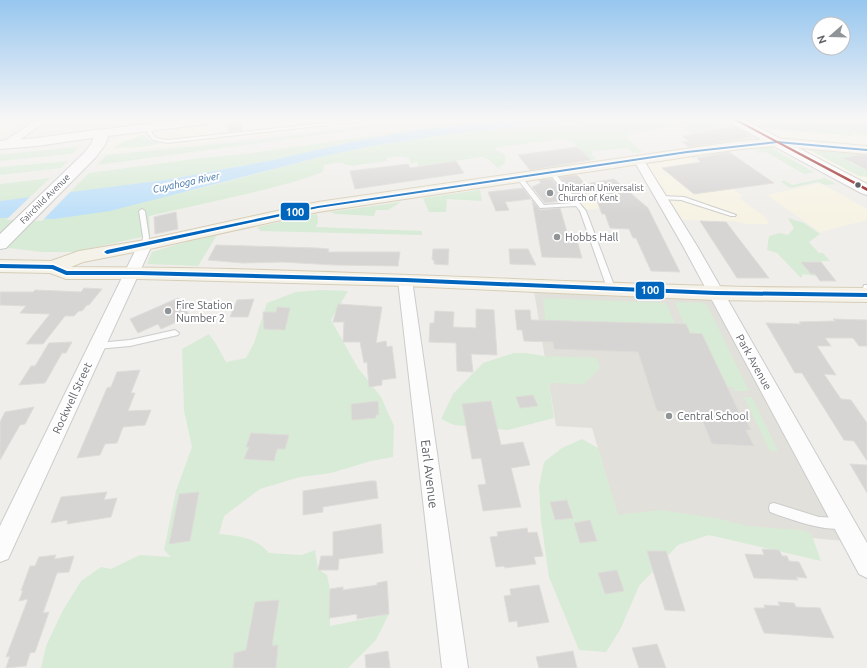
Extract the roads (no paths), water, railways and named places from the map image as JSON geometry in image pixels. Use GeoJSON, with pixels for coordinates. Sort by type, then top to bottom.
{"type":"FeatureCollection","features":[{"type":"Feature","properties":{"kind":"main road","name":"Fairchild Avenue"},"geometry":{"type":"LineString","coordinates":[[0,244],[92,151]]}},
{"type":"Feature","properties":{"kind":"main road"},"geometry":{"type":"LineString","coordinates":[[88,156],[96,151]]}},
{"type":"Feature","properties":{"kind":"main road"},"geometry":{"type":"LineString","coordinates":[[0,266],[53,267],[79,257],[144,245],[318,207],[695,151]]}},
{"type":"Feature","properties":{"kind":"main road"},"geometry":{"type":"LineString","coordinates":[[794,151],[867,190]]}},
{"type":"Feature","properties":{"kind":"main road"},"geometry":{"type":"LineString","coordinates":[[53,267],[66,273],[130,272],[405,280],[716,293],[867,296]]}},
{"type":"Feature","properties":{"kind":"street","name":"Park Avenue"},"geometry":{"type":"LineString","coordinates":[[638,159],[716,293],[867,566]]}},
{"type":"Feature","properties":{"kind":"street","name":"Rockwell Street"},"geometry":{"type":"LineString","coordinates":[[0,551],[144,245]]}},
{"type":"Feature","properties":{"kind":"street","name":"Earl Avenue"},"geometry":{"type":"LineString","coordinates":[[405,280],[455,668]]}},
{"type":"Feature","properties":{"kind":"lane"},"geometry":{"type":"LineString","coordinates":[[551,172],[583,211],[611,288]]}},
{"type":"Feature","properties":{"kind":"lane"},"geometry":{"type":"LineString","coordinates":[[519,177],[542,207],[578,204]]}},
{"type":"Feature","properties":{"kind":"lane"},"geometry":{"type":"LineString","coordinates":[[662,198],[682,198],[733,215]]}},
{"type":"Feature","properties":{"kind":"lane"},"geometry":{"type":"LineString","coordinates":[[142,212],[146,237],[144,245]]}},
{"type":"Feature","properties":{"kind":"lane"},"geometry":{"type":"LineString","coordinates":[[96,346],[130,343],[175,333]]}},
{"type":"Feature","properties":{"kind":"lane"},"geometry":{"type":"LineString","coordinates":[[774,508],[819,522],[844,523]]}},
{"type":"Feature","properties":{"kind":"water","name":"Cuyahoga River"},"geometry":{"type":"Polygon","coordinates":[[[311,151],[347,151],[110,211],[54,219],[0,218],[0,201],[165,180],[268,161],[311,151]]]}},
{"type":"Feature","properties":{"kind":"place","name":"Unitarian Universalist Church of Kent"},"geometry":{"type":"Point","coordinates":[550,193]}},
{"type":"Feature","properties":{"kind":"place","name":"Hobbs Hall"},"geometry":{"type":"Point","coordinates":[557,237]}},
{"type":"Feature","properties":{"kind":"place","name":"Fire Station Number 2"},"geometry":{"type":"Point","coordinates":[168,311]}},
{"type":"Feature","properties":{"kind":"place","name":"Central School"},"geometry":{"type":"Point","coordinates":[669,416]}}]}
